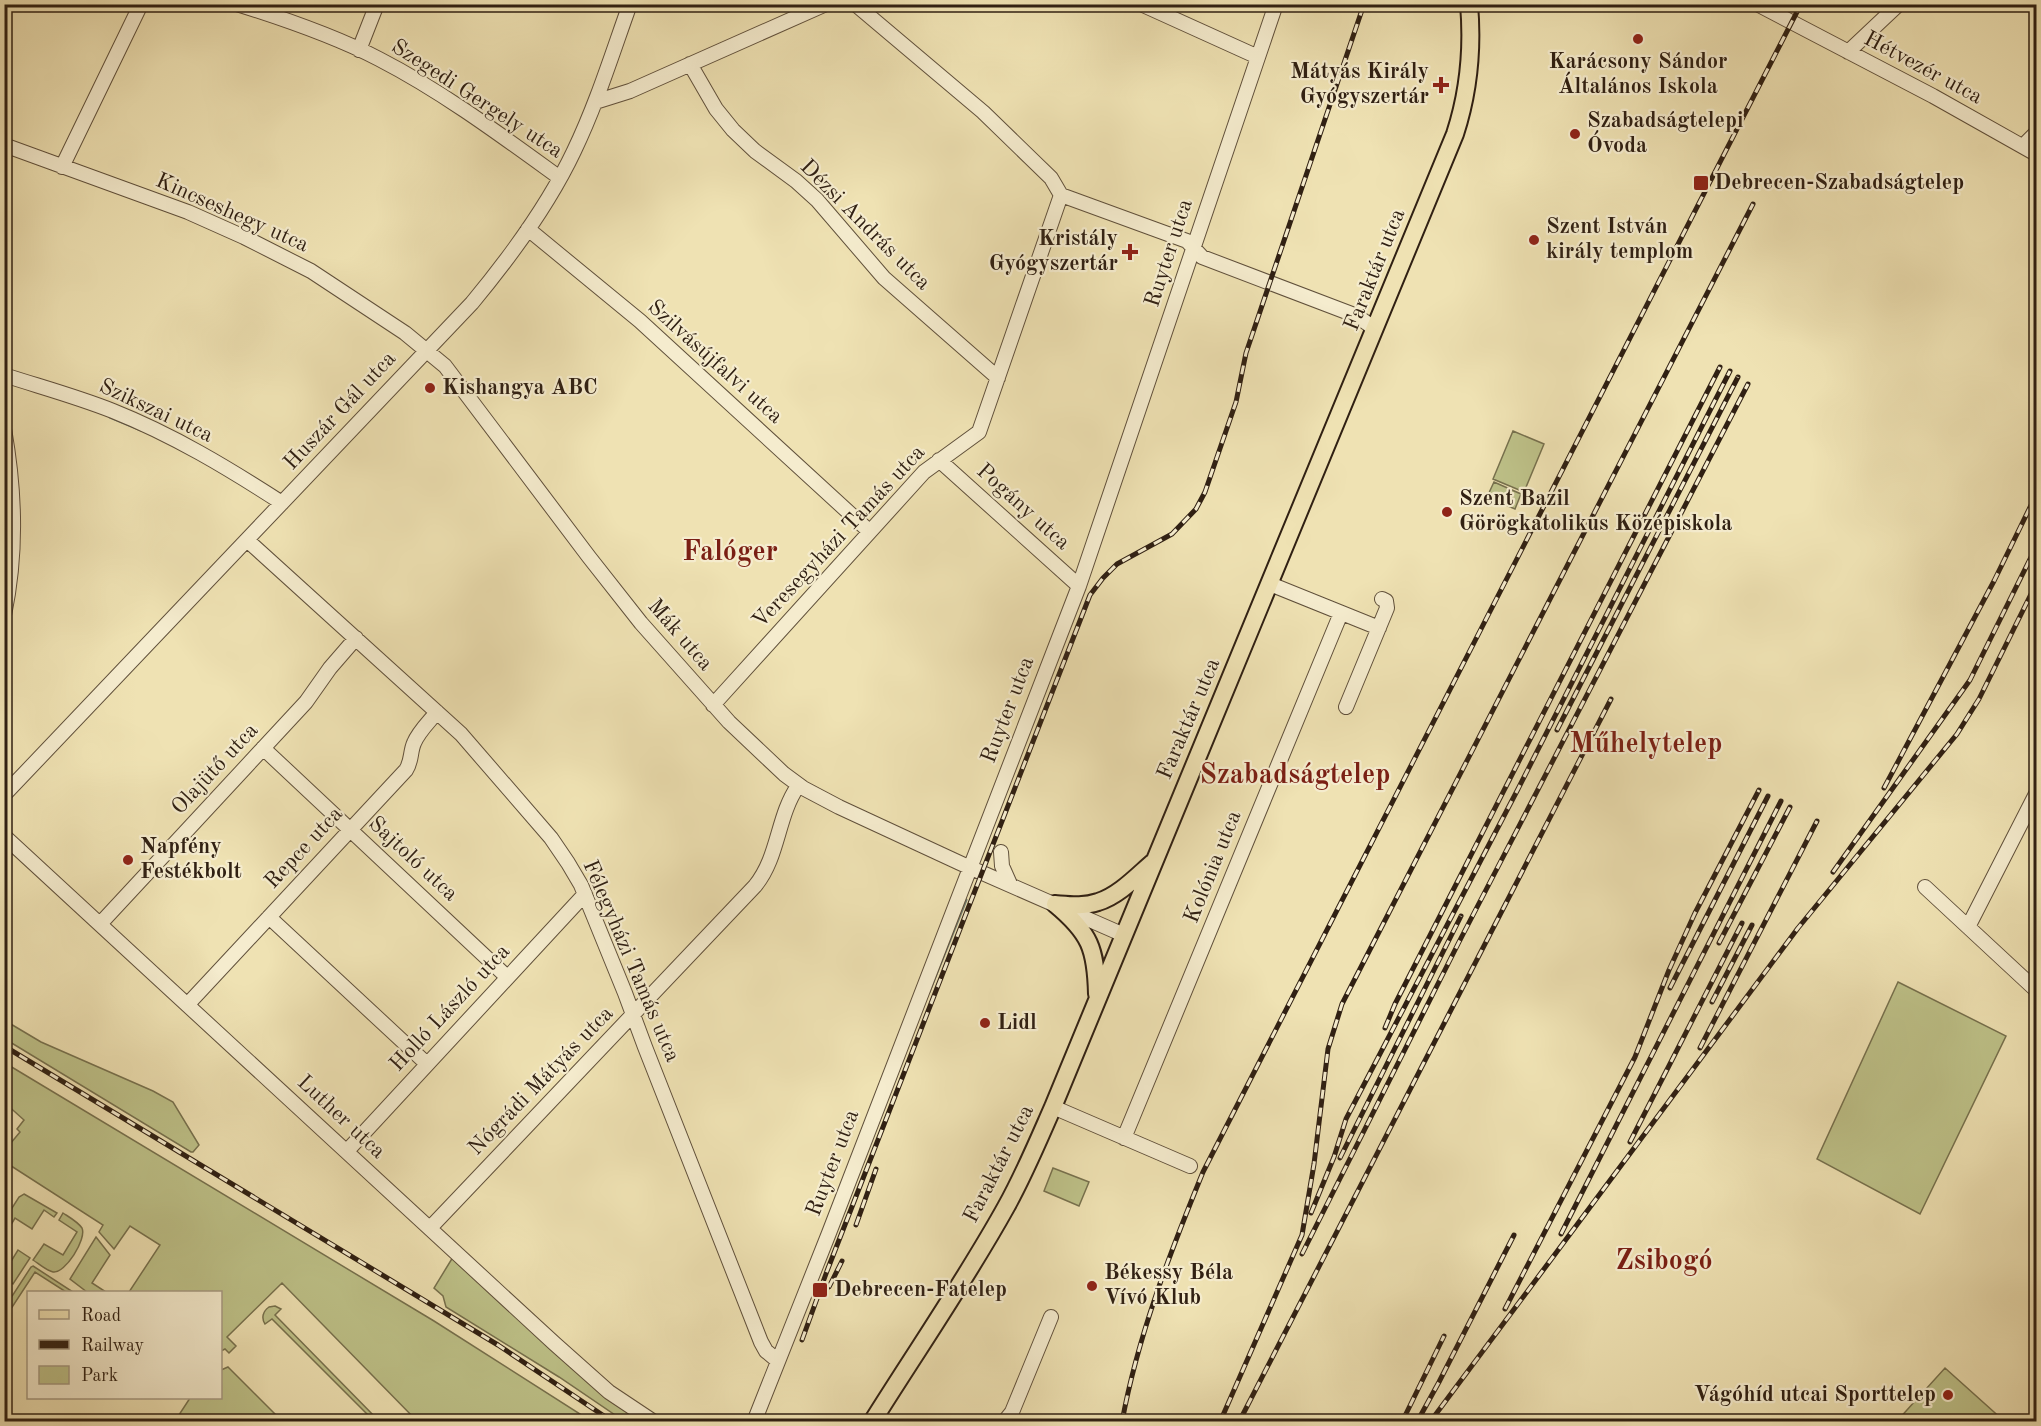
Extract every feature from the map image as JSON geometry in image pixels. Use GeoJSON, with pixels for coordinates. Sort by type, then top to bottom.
{"type":"FeatureCollection","features":[{"type":"Feature","properties":{"kind":"main road","name":"Faraktár utca"},"geometry":{"type":"LineString","coordinates":[[872,1422],[1006,1207],[1053,1107],[1450,147],[1466,96],[1471,60],[1472,37],[1469,4]]}},
{"type":"Feature","properties":{"kind":"main road"},"geometry":{"type":"LineString","coordinates":[[1055,904],[1076,905],[1100,902],[1124,886],[1155,860]]}},
{"type":"Feature","properties":{"kind":"main road"},"geometry":{"type":"LineString","coordinates":[[1055,904],[1075,921],[1089,943],[1095,969],[1097,1001]]}},
{"type":"Feature","properties":{"kind":"street"},"geometry":{"type":"LineString","coordinates":[[62,167],[141,4]]}},
{"type":"Feature","properties":{"kind":"street","name":"Szegedi Gergely utca"},"geometry":{"type":"LineString","coordinates":[[237,4],[293,23],[359,50],[418,81],[560,178]]}},
{"type":"Feature","properties":{"kind":"street"},"geometry":{"type":"LineString","coordinates":[[359,50],[377,4]]}},
{"type":"Feature","properties":{"kind":"street","name":"Huszár Gál utca"},"geometry":{"type":"LineString","coordinates":[[4,795],[490,281],[528,230],[575,150],[630,4]]}},
{"type":"Feature","properties":{"kind":"street"},"geometry":{"type":"LineString","coordinates":[[595,102],[630,91],[826,4]]}},
{"type":"Feature","properties":{"kind":"street"},"geometry":{"type":"LineString","coordinates":[[855,4],[977,108],[1050,178],[1061,195],[1180,238],[1202,257],[1357,316],[1375,329]]}},
{"type":"Feature","properties":{"kind":"street"},"geometry":{"type":"LineString","coordinates":[[1141,4],[1258,57]]}},
{"type":"Feature","properties":{"kind":"street","name":"Ruyter utca"},"geometry":{"type":"LineString","coordinates":[[754,1422],[1079,586],[1276,4]]}},
{"type":"Feature","properties":{"kind":"street","name":"Hétvezér utca"},"geometry":{"type":"LineString","coordinates":[[1757,4],[1965,113],[2037,154]]}},
{"type":"Feature","properties":{"kind":"street"},"geometry":{"type":"LineString","coordinates":[[1848,52],[1899,4]]}},
{"type":"Feature","properties":{"kind":"street","name":"Dézsi András utca"},"geometry":{"type":"LineString","coordinates":[[690,64],[716,109],[733,130],[755,151],[817,200],[884,278],[998,378]]}},
{"type":"Feature","properties":{"kind":"street"},"geometry":{"type":"LineString","coordinates":[[2023,146],[2037,133]]}},
{"type":"Feature","properties":{"kind":"street","name":"Kincseshegy utca"},"geometry":{"type":"LineString","coordinates":[[4,145],[188,212],[263,246],[311,271],[427,349]]}},
{"type":"Feature","properties":{"kind":"street","name":"Veresegyházi Tamás utca"},"geometry":{"type":"LineString","coordinates":[[713,705],[924,472],[979,432],[1061,195]]}},
{"type":"Feature","properties":{"kind":"street","name":"Szilvásújfalvi utca"},"geometry":{"type":"LineString","coordinates":[[528,230],[640,321],[869,531]]}},
{"type":"Feature","properties":{"kind":"street","name":"Mák utca"},"geometry":{"type":"LineString","coordinates":[[427,349],[445,366],[618,595],[713,705],[798,786],[970,868],[1124,935]]}},
{"type":"Feature","properties":{"kind":"street","name":"Szikszai utca"},"geometry":{"type":"LineString","coordinates":[[4,375],[66,394],[127,417],[186,445],[282,503]]}},
{"type":"Feature","properties":{"kind":"street"},"geometry":{"type":"LineString","coordinates":[[4,429],[12,492],[13,552],[12,573],[4,615]]}},
{"type":"Feature","properties":{"kind":"street","name":"Pogány utca"},"geometry":{"type":"LineString","coordinates":[[939,460],[1079,586]]}},
{"type":"Feature","properties":{"kind":"street","name":"Félegyházi Tamás utca"},"geometry":{"type":"LineString","coordinates":[[247,540],[438,712],[480,755],[551,838],[573,869],[585,894],[761,1342],[766,1351],[778,1361]]}},
{"type":"Feature","properties":{"kind":"street"},"geometry":{"type":"LineString","coordinates":[[1270,584],[1379,628]]}},
{"type":"Feature","properties":{"kind":"street"},"geometry":{"type":"LineString","coordinates":[[1346,707],[1387,608],[1386,601],[1382,599]]}},
{"type":"Feature","properties":{"kind":"street","name":"Kolónia utca"},"geometry":{"type":"LineString","coordinates":[[1124,1138],[1341,613]]}},
{"type":"Feature","properties":{"kind":"street","name":"Olajütő utca"},"geometry":{"type":"LineString","coordinates":[[100,924],[306,702],[330,668],[356,638]]}},
{"type":"Feature","properties":{"kind":"street","name":"Repce utca"},"geometry":{"type":"LineString","coordinates":[[188,1004],[408,767],[414,742],[438,712]]}},
{"type":"Feature","properties":{"kind":"street","name":"Sajtoló utca"},"geometry":{"type":"LineString","coordinates":[[263,748],[507,976]]}},
{"type":"Feature","properties":{"kind":"street","name":"Nógrádi Mátyás utca"},"geometry":{"type":"LineString","coordinates":[[430,1228],[759,881],[773,855],[790,799],[798,786]]}},
{"type":"Feature","properties":{"kind":"street"},"geometry":{"type":"LineString","coordinates":[[1968,927],[2037,794]]}},
{"type":"Feature","properties":{"kind":"street","name":"Luther utca"},"geometry":{"type":"LineString","coordinates":[[4,836],[598,1383],[654,1422]]}},
{"type":"Feature","properties":{"kind":"street"},"geometry":{"type":"LineString","coordinates":[[1001,852],[1002,866],[1010,885]]}},
{"type":"Feature","properties":{"kind":"street"},"geometry":{"type":"LineString","coordinates":[[1925,887],[2037,990]]}},
{"type":"Feature","properties":{"kind":"street","name":"Holló László utca"},"geometry":{"type":"LineString","coordinates":[[347,1151],[585,894]]}},
{"type":"Feature","properties":{"kind":"street"},"geometry":{"type":"LineString","coordinates":[[269,917],[427,1064]]}},
{"type":"Feature","properties":{"kind":"street"},"geometry":{"type":"LineString","coordinates":[[1053,1107],[1190,1166]]}},
{"type":"Feature","properties":{"kind":"street"},"geometry":{"type":"LineString","coordinates":[[1004,1422],[1012,1412],[1051,1317]]}},
{"type":"Feature","properties":{"kind":"green space"},"geometry":{"type":"Polygon","coordinates":[[[1513,431],[1544,444],[1524,492],[1493,479],[1513,431]]]}},
{"type":"Feature","properties":{"kind":"green space"},"geometry":{"type":"Polygon","coordinates":[[[1494,482],[1521,494],[1515,509],[1487,497],[1494,482]]]}},
{"type":"Feature","properties":{"kind":"green space"},"geometry":{"type":"Polygon","coordinates":[[[1898,982],[2006,1036],[1920,1214],[1817,1159],[1898,982]]]}},
{"type":"Feature","properties":{"kind":"green space"},"geometry":{"type":"Polygon","coordinates":[[[4,1020],[41,1042],[173,1102],[199,1145],[191,1152],[5,1039],[4,1020]]]}},
{"type":"Feature","properties":{"kind":"green space"},"geometry":{"type":"Polygon","coordinates":[[[5,1063],[434,1321],[591,1421],[417,1421],[282,1283],[227,1337],[236,1346],[229,1353],[225,1349],[222,1350],[222,1291],[130,1291],[160,1245],[130,1226],[114,1249],[99,1232],[103,1225],[5,1162],[5,1150],[20,1132],[17,1129],[24,1120],[5,1103],[5,1063]]]}},
{"type":"Feature","properties":{"kind":"green space"},"geometry":{"type":"Polygon","coordinates":[[[1053,1168],[1089,1182],[1079,1206],[1044,1191],[1053,1168]]]}},
{"type":"Feature","properties":{"kind":"green space"},"geometry":{"type":"Polygon","coordinates":[[[24,1194],[57,1213],[54,1217],[44,1210],[32,1229],[15,1218],[5,1235],[5,1219],[19,1197],[24,1194]]]}},
{"type":"Feature","properties":{"kind":"green space"},"geometry":{"type":"Polygon","coordinates":[[[63,1213],[82,1228],[83,1233],[69,1262],[63,1268],[53,1272],[33,1260],[44,1244],[63,1255],[77,1232],[59,1220],[63,1213]]]}},
{"type":"Feature","properties":{"kind":"green space"},"geometry":{"type":"Polygon","coordinates":[[[96,1237],[110,1255],[92,1283],[104,1291],[86,1291],[70,1279],[96,1237]]]}},
{"type":"Feature","properties":{"kind":"green space"},"geometry":{"type":"Polygon","coordinates":[[[18,1250],[30,1258],[13,1284],[5,1278],[5,1271],[18,1250]]]}},
{"type":"Feature","properties":{"kind":"green space"},"geometry":{"type":"Polygon","coordinates":[[[453,1257],[644,1421],[624,1421],[559,1377],[446,1307],[443,1296],[434,1288],[453,1257]]]}},
{"type":"Feature","properties":{"kind":"green space"},"geometry":{"type":"Polygon","coordinates":[[[33,1266],[71,1291],[64,1291],[35,1272],[5,1318],[5,1307],[33,1266]]]}},
{"type":"Feature","properties":{"kind":"green space"},"geometry":{"type":"Polygon","coordinates":[[[275,1306],[281,1309],[275,1315],[379,1421],[374,1421],[272,1319],[265,1324],[264,1313],[269,1307],[275,1306]]]}},
{"type":"Feature","properties":{"kind":"green space"},"geometry":{"type":"Polygon","coordinates":[[[228,1367],[282,1421],[175,1421],[189,1399],[222,1399],[222,1370],[228,1367]]]}},
{"type":"Feature","properties":{"kind":"green space","name":"Vágóhíd utcai Sporttelep"},"geometry":{"type":"Polygon","coordinates":[[[1945,1368],[2004,1421],[1897,1421],[1945,1368]]]}},
{"type":"Feature","properties":{"kind":"waterway"},"geometry":{"type":"LineString","coordinates":[[218,4],[224,6]]}},
{"type":"Feature","properties":{"kind":"waterway"},"geometry":{"type":"LineString","coordinates":[[110,417],[141,430]]}},
{"type":"Feature","properties":{"kind":"waterway"},"geometry":{"type":"LineString","coordinates":[[929,992],[966,900]]}},
{"type":"Feature","properties":{"kind":"railway"},"geometry":{"type":"LineString","coordinates":[[802,1340],[1090,595],[1117,564],[1172,534],[1196,509],[1205,492],[1236,402],[1246,353],[1364,4]]}},
{"type":"Feature","properties":{"kind":"railway"},"geometry":{"type":"LineString","coordinates":[[1122,1422],[1146,1326],[1167,1264],[1203,1172],[1801,4]]}},
{"type":"Feature","properties":{"kind":"railway"},"geometry":{"type":"LineString","coordinates":[[1220,1422],[1302,1235],[1314,1164],[1328,1049],[1342,1004],[1753,204]]}},
{"type":"Feature","properties":{"kind":"railway"},"geometry":{"type":"LineString","coordinates":[[1385,1028],[1395,1004],[1720,367]]}},
{"type":"Feature","properties":{"kind":"railway"},"geometry":{"type":"LineString","coordinates":[[1311,1213],[1334,1157],[1346,1119],[1518,789],[1730,371]]}},
{"type":"Feature","properties":{"kind":"railway"},"geometry":{"type":"LineString","coordinates":[[1557,730],[1738,377]]}},
{"type":"Feature","properties":{"kind":"railway"},"geometry":{"type":"LineString","coordinates":[[1302,1254],[1459,942],[1748,384]]}},
{"type":"Feature","properties":{"kind":"railway"},"geometry":{"type":"LineString","coordinates":[[1884,788],[1994,581],[2036,495]]}},
{"type":"Feature","properties":{"kind":"railway"},"geometry":{"type":"LineString","coordinates":[[1833,872],[1970,680],[2036,547]]}},
{"type":"Feature","properties":{"kind":"railway"},"geometry":{"type":"LineString","coordinates":[[1430,1422],[1798,928],[1957,734],[1979,699],[2036,584]]}},
{"type":"Feature","properties":{"kind":"railway"},"geometry":{"type":"LineString","coordinates":[[1239,1422],[1611,699]]}},
{"type":"Feature","properties":{"kind":"railway"},"geometry":{"type":"LineString","coordinates":[[1505,1309],[1635,1057],[1669,970],[1695,913],[1759,790]]}},
{"type":"Feature","properties":{"kind":"railway"},"geometry":{"type":"LineString","coordinates":[[1670,988],[1768,796]]}},
{"type":"Feature","properties":{"kind":"railway"},"geometry":{"type":"LineString","coordinates":[[1561,1234],[1781,801]]}},
{"type":"Feature","properties":{"kind":"railway"},"geometry":{"type":"LineString","coordinates":[[1719,943],[1790,807]]}},
{"type":"Feature","properties":{"kind":"railway"},"geometry":{"type":"LineString","coordinates":[[1700,1048],[1817,821]]}},
{"type":"Feature","properties":{"kind":"railway"},"geometry":{"type":"LineString","coordinates":[[1340,1158],[1461,916]]}},
{"type":"Feature","properties":{"kind":"railway"},"geometry":{"type":"LineString","coordinates":[[1630,1142],[1742,923]]}},
{"type":"Feature","properties":{"kind":"railway"},"geometry":{"type":"LineString","coordinates":[[1712,1002],[1752,925]]}},
{"type":"Feature","properties":{"kind":"railway"},"geometry":{"type":"LineString","coordinates":[[4,1046],[498,1345],[613,1422]]}},
{"type":"Feature","properties":{"kind":"railway"},"geometry":{"type":"LineString","coordinates":[[856,1225],[876,1169]]}},
{"type":"Feature","properties":{"kind":"railway"},"geometry":{"type":"LineString","coordinates":[[1417,1422],[1514,1235]]}},
{"type":"Feature","properties":{"kind":"railway"},"geometry":{"type":"LineString","coordinates":[[829,1287],[842,1261]]}},
{"type":"Feature","properties":{"kind":"railway"},"geometry":{"type":"LineString","coordinates":[[1402,1422],[1444,1336]]}},
{"type":"Feature","properties":{"kind":"place","name":"Karácsony Sándor Általános Iskola"},"geometry":{"type":"Point","coordinates":[1638,39]}},
{"type":"Feature","properties":{"kind":"place","name":"Mátyás Király Gyógyszertár"},"geometry":{"type":"Point","coordinates":[1441,85]}},
{"type":"Feature","properties":{"kind":"place","name":"Szabadságtelepi Óvoda"},"geometry":{"type":"Point","coordinates":[1575,134]}},
{"type":"Feature","properties":{"kind":"place","name":"Debrecen-Szabadságtelep"},"geometry":{"type":"Point","coordinates":[1701,183]}},
{"type":"Feature","properties":{"kind":"place","name":"Szent István király templom"},"geometry":{"type":"Point","coordinates":[1534,240]}},
{"type":"Feature","properties":{"kind":"place","name":"Kristály Gyógyszertár"},"geometry":{"type":"Point","coordinates":[1130,252]}},
{"type":"Feature","properties":{"kind":"place","name":"Kishangya ABC"},"geometry":{"type":"Point","coordinates":[430,388]}},
{"type":"Feature","properties":{"kind":"place","name":"Szent Bazil Görögkatolikus Középiskola"},"geometry":{"type":"Point","coordinates":[1447,512]}},
{"type":"Feature","properties":{"kind":"place","name":"Napfény Festékbolt"},"geometry":{"type":"Point","coordinates":[128,860]}},
{"type":"Feature","properties":{"kind":"place","name":"Lidl"},"geometry":{"type":"Point","coordinates":[985,1023]}},
{"type":"Feature","properties":{"kind":"place","name":"Békessy Béla Vívó Klub"},"geometry":{"type":"Point","coordinates":[1092,1286]}},
{"type":"Feature","properties":{"kind":"place","name":"Debrecen-Fatelep"},"geometry":{"type":"Point","coordinates":[820,1290]}},
{"type":"Feature","properties":{"kind":"place","name":"Vágóhíd utcai Sporttelep"},"geometry":{"type":"Point","coordinates":[1948,1395]}},
{"type":"Feature","properties":{"kind":"district","name":"Falóger"},"geometry":{"type":"Point","coordinates":[730,553]}},
{"type":"Feature","properties":{"kind":"district","name":"Műhelytelep"},"geometry":{"type":"Point","coordinates":[1646,745]}},
{"type":"Feature","properties":{"kind":"district","name":"Szabadságtelep"},"geometry":{"type":"Point","coordinates":[1295,776]}},
{"type":"Feature","properties":{"kind":"district","name":"Zsibogó"},"geometry":{"type":"Point","coordinates":[1664,1262]}}]}
